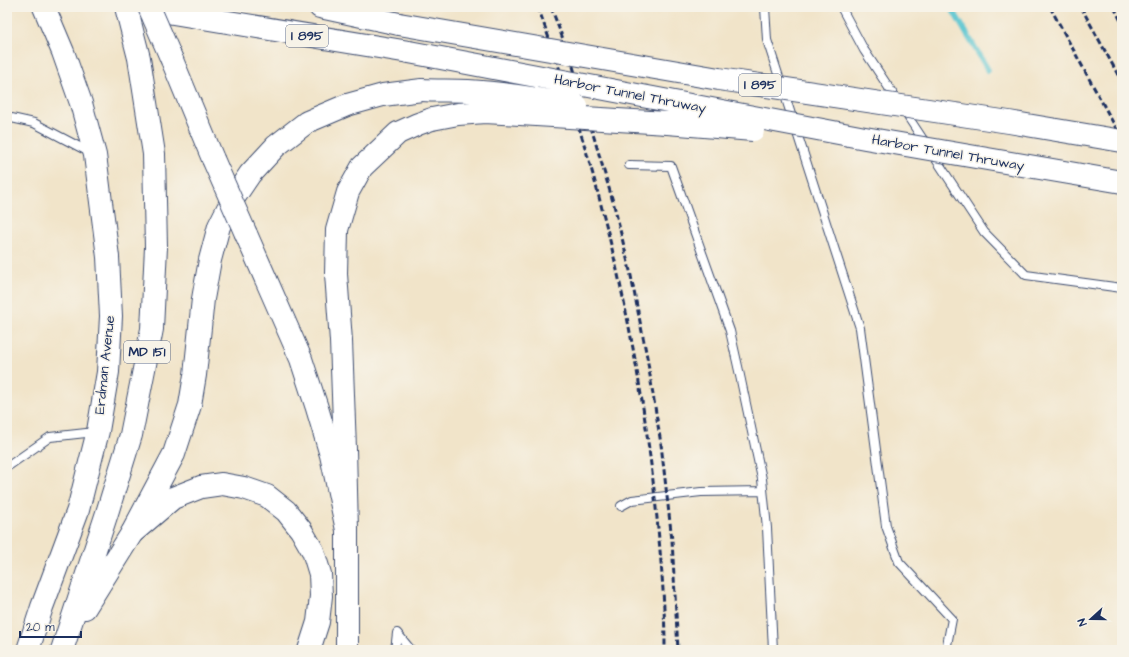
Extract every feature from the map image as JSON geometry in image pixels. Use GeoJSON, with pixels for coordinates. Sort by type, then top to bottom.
{"type":"FeatureCollection","features":[{"type":"Feature","properties":{"kind":"main road","name":"Erdman Avenue"},"geometry":{"type":"LineString","coordinates":[[28,650],[42,607],[78,510],[98,431],[108,372],[111,316],[108,257],[95,155],[81,103],[63,52],[44,7]]}},
{"type":"Feature","properties":{"kind":"main road","name":"MD 151"},"geometry":{"type":"LineString","coordinates":[[64,643],[132,435],[152,329],[156,247],[154,154],[139,58],[126,7]]}},
{"type":"Feature","properties":{"kind":"main road","name":"Harbor Tunnel Thruway"},"geometry":{"type":"LineString","coordinates":[[137,7],[409,52],[866,138],[1122,182]]}},
{"type":"Feature","properties":{"kind":"main road"},"geometry":{"type":"LineString","coordinates":[[149,7],[213,159],[301,359],[331,455],[347,530]]}},
{"type":"Feature","properties":{"kind":"main road","name":"Harbor Tunnel Thruway"},"geometry":{"type":"LineString","coordinates":[[320,7],[399,24],[719,79],[1009,122],[1122,141]]}},
{"type":"Feature","properties":{"kind":"main road"},"geometry":{"type":"LineString","coordinates":[[64,643],[132,533],[174,454],[190,405],[196,368],[203,299],[210,260],[219,226],[230,202],[250,174],[276,146],[307,122],[347,105],[383,95],[422,90],[468,91],[540,99],[667,123]]}},
{"type":"Feature","properties":{"kind":"main road"},"geometry":{"type":"LineString","coordinates":[[347,650],[345,433],[336,274],[337,230],[348,192],[362,167],[398,133],[418,124],[432,119],[458,114],[485,112],[667,123],[866,138]]}},
{"type":"Feature","properties":{"kind":"main road"},"geometry":{"type":"LineString","coordinates":[[132,533],[173,498],[201,487],[222,484],[244,488],[267,496],[286,511],[301,530],[313,551],[320,574],[321,596],[318,622],[309,650]]}},
{"type":"Feature","properties":{"kind":"lane"},"geometry":{"type":"LineString","coordinates":[[765,7],[767,40],[860,328],[886,526],[899,562],[952,619],[946,650]]}},
{"type":"Feature","properties":{"kind":"lane"},"geometry":{"type":"LineString","coordinates":[[841,7],[864,50],[984,232],[1026,275],[1122,288]]}},
{"type":"Feature","properties":{"kind":"lane"},"geometry":{"type":"LineString","coordinates":[[7,117],[34,123],[95,155]]}},
{"type":"Feature","properties":{"kind":"lane"},"geometry":{"type":"LineString","coordinates":[[629,165],[671,166],[730,331],[762,479],[768,528],[773,650]]}},
{"type":"Feature","properties":{"kind":"lane"},"geometry":{"type":"LineString","coordinates":[[7,467],[50,437],[98,431]]}},
{"type":"Feature","properties":{"kind":"lane"},"geometry":{"type":"LineString","coordinates":[[621,506],[632,500],[701,492],[763,491]]}},
{"type":"Feature","properties":{"kind":"lane"},"geometry":{"type":"LineString","coordinates":[[396,650],[397,633],[411,650]]}},
{"type":"Feature","properties":{"kind":"waterway"},"geometry":{"type":"LineString","coordinates":[[951,7],[988,70]]}},
{"type":"Feature","properties":{"kind":"railway"},"geometry":{"type":"LineString","coordinates":[[538,7],[588,158],[611,245],[627,316],[651,461],[663,593],[665,650]]}},
{"type":"Feature","properties":{"kind":"railway"},"geometry":{"type":"LineString","coordinates":[[551,7],[572,63],[614,205],[630,271],[647,357],[661,444],[672,540],[678,650]]}},
{"type":"Feature","properties":{"kind":"railway"},"geometry":{"type":"LineString","coordinates":[[1050,7],[1122,139]]}},
{"type":"Feature","properties":{"kind":"railway"},"geometry":{"type":"LineString","coordinates":[[1081,7],[1122,82]]}},
{"type":"Feature","properties":{"kind":"railway"},"geometry":{"type":"LineString","coordinates":[[1114,7],[1122,23]]}}]}
